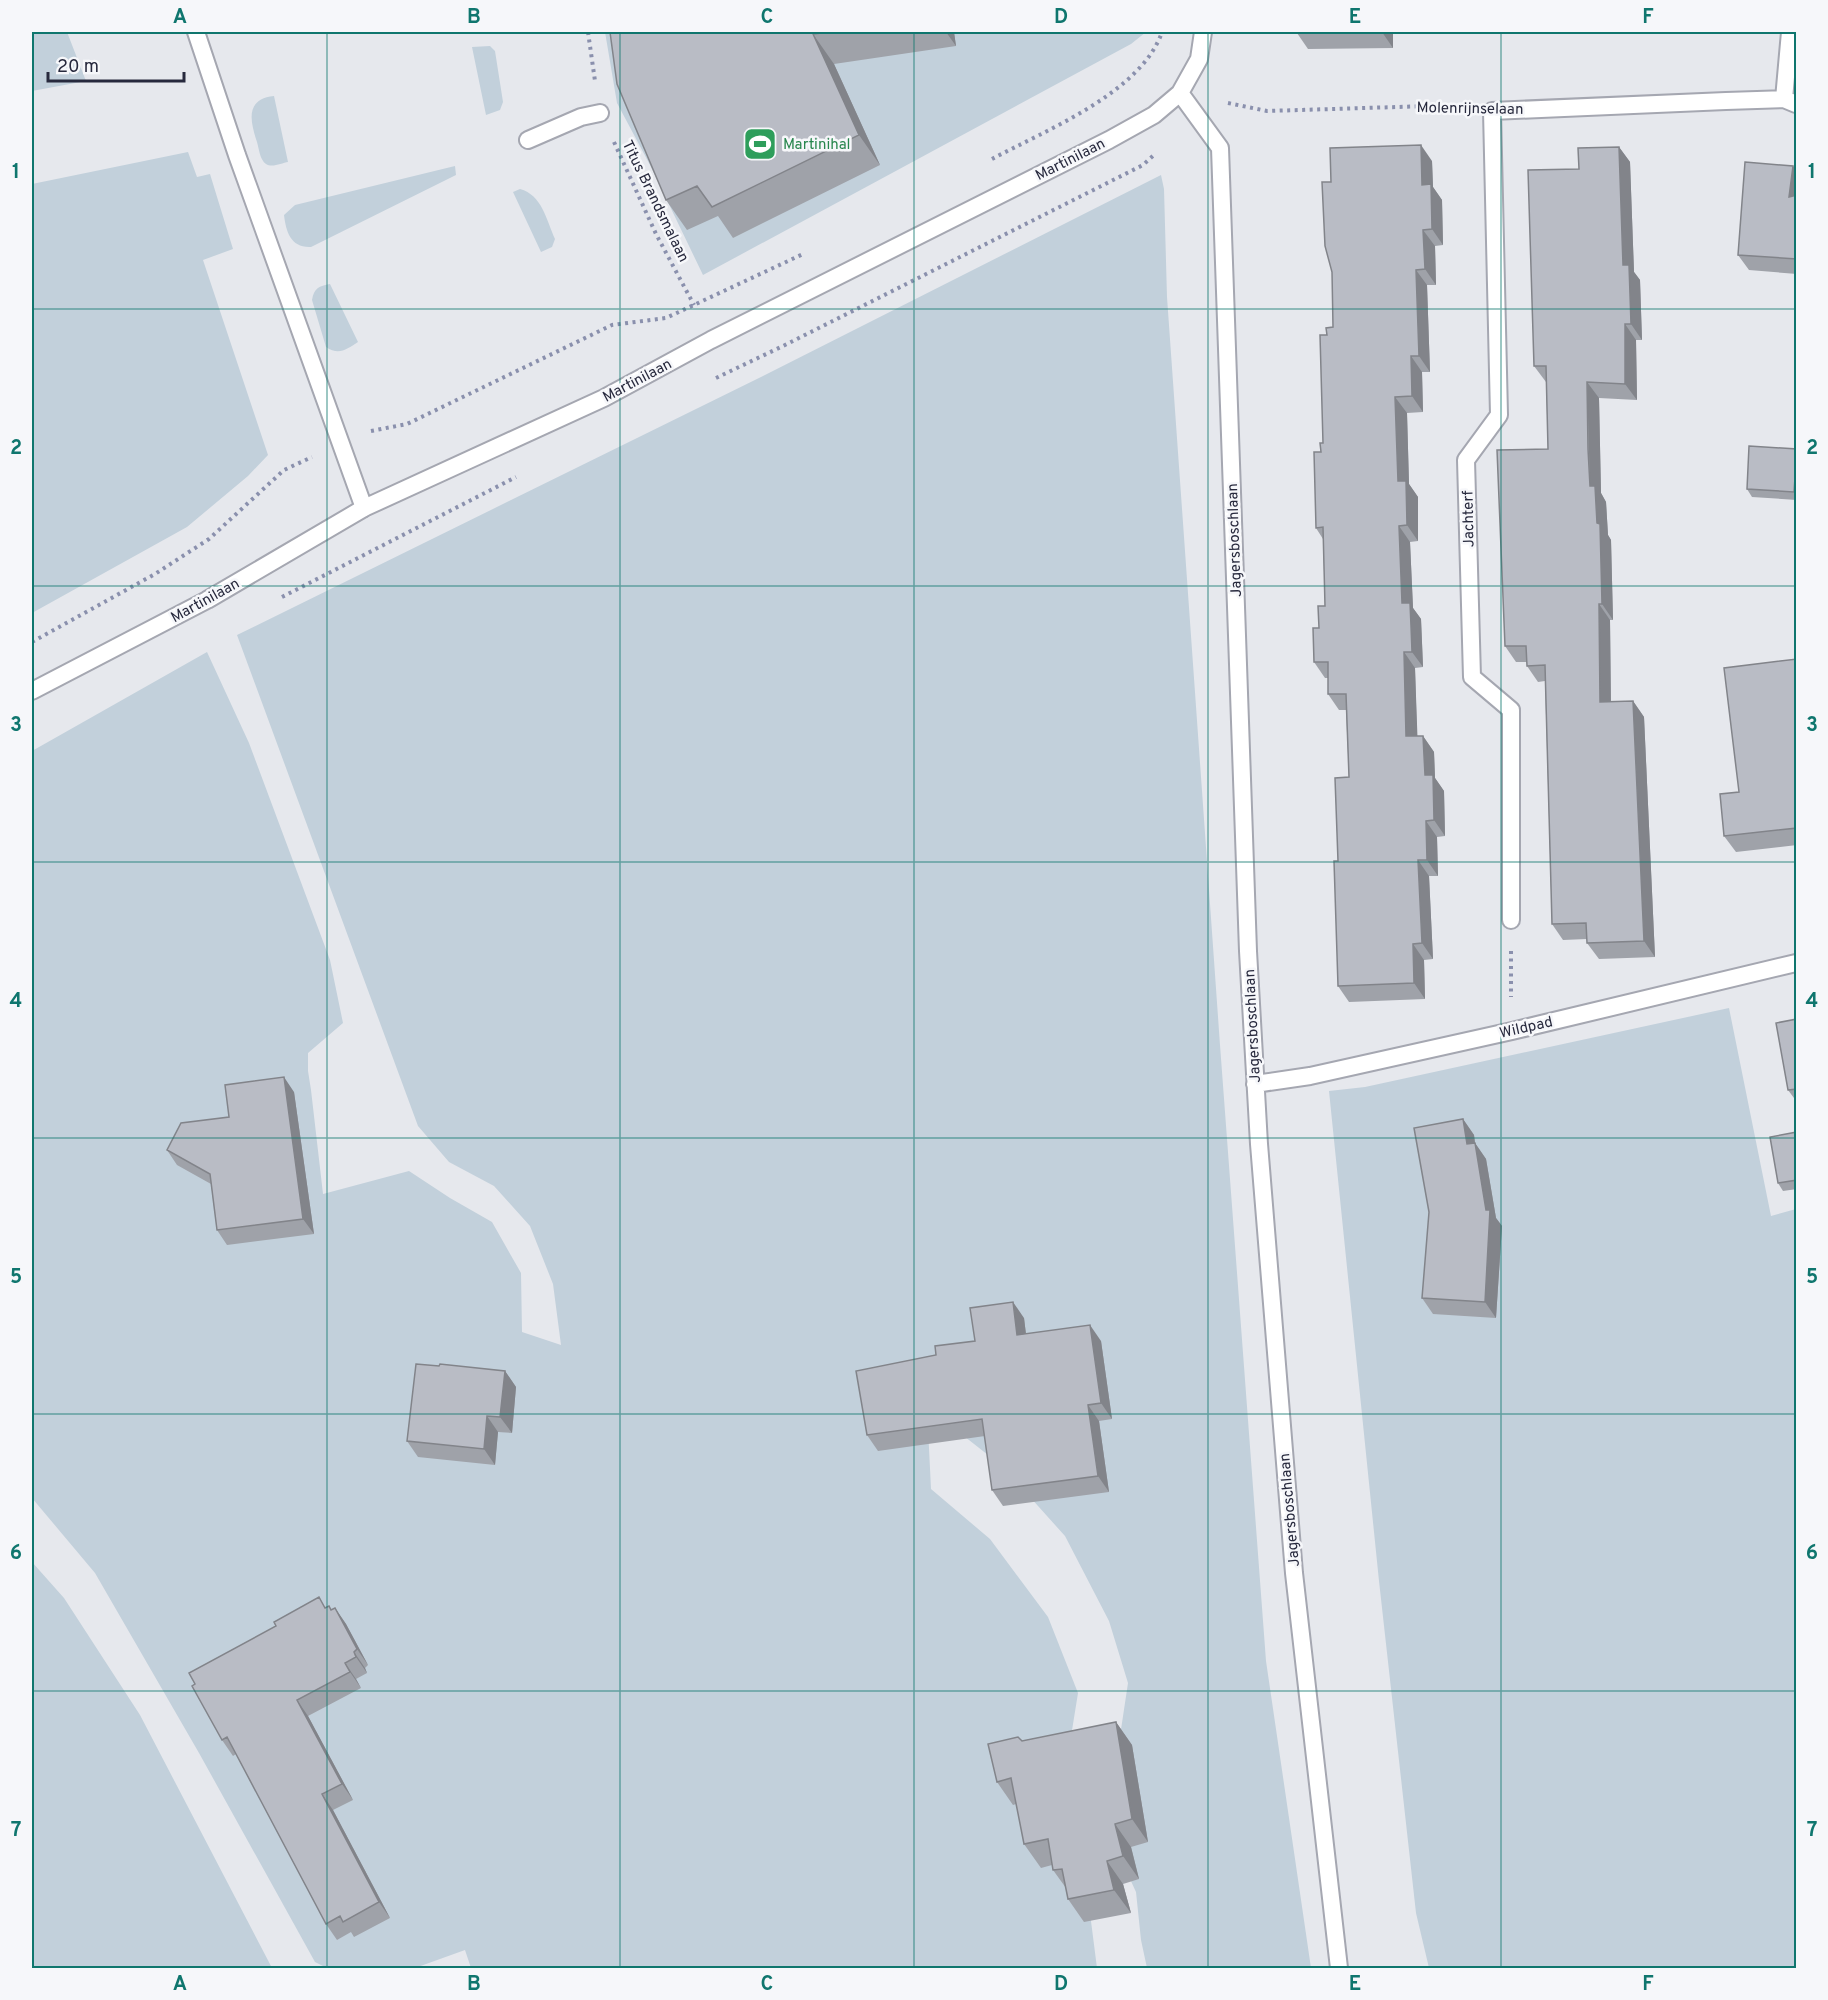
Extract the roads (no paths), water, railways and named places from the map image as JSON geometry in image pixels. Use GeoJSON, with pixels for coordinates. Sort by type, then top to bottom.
{"type":"FeatureCollection","features":[{"type":"Feature","properties":{"kind":"street"},"geometry":{"type":"LineString","coordinates":[[196,32],[237,155],[364,508]]}},
{"type":"Feature","properties":{"kind":"street","name":"Martinilaan"},"geometry":{"type":"LineString","coordinates":[[32,691],[207,600],[364,508],[604,398],[711,340],[1109,140],[1154,115],[1180,93],[1199,59],[1203,32]]}},
{"type":"Feature","properties":{"kind":"street"},"geometry":{"type":"LineString","coordinates":[[1790,32],[1790,101]]}},
{"type":"Feature","properties":{"kind":"street","name":"Jagersboschlaan"},"geometry":{"type":"LineString","coordinates":[[1180,93],[1220,148],[1247,939],[1255,1084],[1294,1573],[1339,1968]]}},
{"type":"Feature","properties":{"kind":"street","name":"Molenrijnselaan"},"geometry":{"type":"LineString","coordinates":[[1492,111],[1790,101]]}},
{"type":"Feature","properties":{"kind":"street","name":"Jachterf"},"geometry":{"type":"LineString","coordinates":[[1492,111],[1499,415],[1466,460],[1472,677],[1511,710],[1511,920]]}},
{"type":"Feature","properties":{"kind":"street"},"geometry":{"type":"LineString","coordinates":[[528,140],[581,117],[600,113]]}},
{"type":"Feature","properties":{"kind":"street","name":"Wildpad"},"geometry":{"type":"LineString","coordinates":[[1255,1084],[1310,1076],[1512,1031],[1797,963]]}},
{"type":"Feature","properties":{"kind":"place","name":"Martinihal"},"geometry":{"type":"Point","coordinates":[760,144]}}]}
